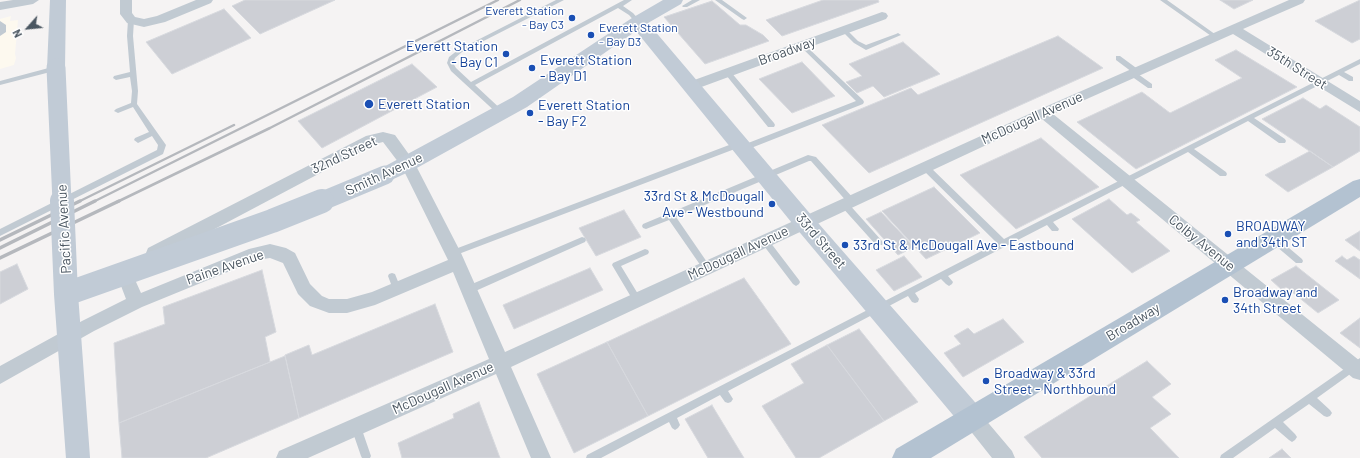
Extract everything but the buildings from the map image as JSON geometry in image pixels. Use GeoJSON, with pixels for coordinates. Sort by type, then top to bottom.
{"type":"FeatureCollection","features":[{"type":"Feature","properties":{"kind":"main road","name":"Broadway"},"geometry":{"type":"LineString","coordinates":[[906,458],[1360,188]]}},
{"type":"Feature","properties":{"kind":"street"},"geometry":{"type":"LineString","coordinates":[[6,3],[33,0]]}},
{"type":"Feature","properties":{"kind":"street","name":"Pacific Avenue"},"geometry":{"type":"LineString","coordinates":[[58,0],[56,68],[66,294],[78,458]]}},
{"type":"Feature","properties":{"kind":"street"},"geometry":{"type":"LineString","coordinates":[[126,0],[126,14],[131,20],[144,23],[161,19],[206,0]]}},
{"type":"Feature","properties":{"kind":"street","name":"McDougall Avenue"},"geometry":{"type":"LineString","coordinates":[[286,458],[500,363],[764,240],[1043,113],[1235,30],[1294,1]]}},
{"type":"Feature","properties":{"kind":"street","name":"Smith Avenue"},"geometry":{"type":"LineString","coordinates":[[66,294],[272,221],[385,175],[501,113],[533,94],[638,22],[680,3]]}},
{"type":"Feature","properties":{"kind":"street","name":"Broadway"},"geometry":{"type":"LineString","coordinates":[[691,86],[882,16]]}},
{"type":"Feature","properties":{"kind":"street","name":"33rd Street"},"geometry":{"type":"LineString","coordinates":[[638,22],[804,222],[879,307],[1005,458]]}},
{"type":"Feature","properties":{"kind":"street"},"geometry":{"type":"LineString","coordinates":[[0,25],[0,32]]}},
{"type":"Feature","properties":{"kind":"street","name":"35th Street"},"geometry":{"type":"LineString","coordinates":[[1235,30],[1360,107]]}},
{"type":"Feature","properties":{"kind":"street","name":"Colby Avenue"},"geometry":{"type":"LineString","coordinates":[[1043,113],[1229,265],[1358,367]]}},
{"type":"Feature","properties":{"kind":"street","name":"32nd Street"},"geometry":{"type":"LineString","coordinates":[[136,302],[123,270],[371,140],[383,137],[390,139],[408,164],[455,258],[541,458]]}},
{"type":"Feature","properties":{"kind":"street","name":"Paine Avenue"},"geometry":{"type":"LineString","coordinates":[[0,376],[88,326],[136,302],[255,254],[270,251],[280,253],[289,258],[304,289],[316,301],[329,306],[345,301],[375,298],[394,282],[455,258]]}},
{"type":"Feature","properties":{"kind":"lane"},"geometry":{"type":"LineString","coordinates":[[501,113],[453,69],[450,63],[452,57],[561,0]]}},
{"type":"Feature","properties":{"kind":"lane"},"geometry":{"type":"LineString","coordinates":[[470,85],[629,0]]}},
{"type":"Feature","properties":{"kind":"lane"},"geometry":{"type":"LineString","coordinates":[[680,3],[697,0]]}},
{"type":"Feature","properties":{"kind":"lane"},"geometry":{"type":"LineString","coordinates":[[718,0],[744,18]]}},
{"type":"Feature","properties":{"kind":"lane"},"geometry":{"type":"LineString","coordinates":[[1163,0],[1216,38]]}},
{"type":"Feature","properties":{"kind":"lane"},"geometry":{"type":"LineString","coordinates":[[619,6],[631,14],[638,22]]}},
{"type":"Feature","properties":{"kind":"lane"},"geometry":{"type":"LineString","coordinates":[[0,233],[160,152],[162,145],[134,104],[130,36],[131,20]]}},
{"type":"Feature","properties":{"kind":"lane"},"geometry":{"type":"LineString","coordinates":[[844,30],[856,42],[866,48],[898,35]]}},
{"type":"Feature","properties":{"kind":"lane"},"geometry":{"type":"LineString","coordinates":[[455,258],[742,146],[861,102],[802,45]]}},
{"type":"Feature","properties":{"kind":"lane"},"geometry":{"type":"LineString","coordinates":[[1118,58],[1150,86]]}},
{"type":"Feature","properties":{"kind":"lane"},"geometry":{"type":"LineString","coordinates":[[591,458],[673,420],[722,389],[1360,61]]}},
{"type":"Feature","properties":{"kind":"lane"},"geometry":{"type":"LineString","coordinates":[[0,83],[56,68]]}},
{"type":"Feature","properties":{"kind":"lane"},"geometry":{"type":"LineString","coordinates":[[1339,72],[1351,79]]}},
{"type":"Feature","properties":{"kind":"lane"},"geometry":{"type":"LineString","coordinates":[[728,73],[771,125]]}},
{"type":"Feature","properties":{"kind":"lane"},"geometry":{"type":"LineString","coordinates":[[116,78],[133,74]]}},
{"type":"Feature","properties":{"kind":"lane"},"geometry":{"type":"LineString","coordinates":[[118,111],[134,104]]}},
{"type":"Feature","properties":{"kind":"lane"},"geometry":{"type":"LineString","coordinates":[[1248,118],[1282,141]]}},
{"type":"Feature","properties":{"kind":"lane"},"geometry":{"type":"LineString","coordinates":[[138,140],[152,132]]}},
{"type":"Feature","properties":{"kind":"lane"},"geometry":{"type":"LineString","coordinates":[[1189,149],[1223,174]]}},
{"type":"Feature","properties":{"kind":"lane"},"geometry":{"type":"LineString","coordinates":[[646,226],[802,159],[812,159],[879,243]]}},
{"type":"Feature","properties":{"kind":"lane"},"geometry":{"type":"LineString","coordinates":[[925,167],[1004,244]]}},
{"type":"Feature","properties":{"kind":"lane"},"geometry":{"type":"LineString","coordinates":[[671,216],[706,267]]}},
{"type":"Feature","properties":{"kind":"lane"},"geometry":{"type":"LineString","coordinates":[[1048,221],[1055,229]]}},
{"type":"Feature","properties":{"kind":"lane"},"geometry":{"type":"LineString","coordinates":[[468,290],[582,240]]}},
{"type":"Feature","properties":{"kind":"lane"},"geometry":{"type":"LineString","coordinates":[[764,240],[796,282]]}},
{"type":"Feature","properties":{"kind":"lane"},"geometry":{"type":"LineString","coordinates":[[1273,240],[1299,261]]}},
{"type":"Feature","properties":{"kind":"lane"},"geometry":{"type":"LineString","coordinates":[[637,299],[616,265],[645,252]]}},
{"type":"Feature","properties":{"kind":"lane"},"geometry":{"type":"LineString","coordinates":[[942,275],[949,282]]}},
{"type":"Feature","properties":{"kind":"lane"},"geometry":{"type":"LineString","coordinates":[[909,292],[915,299]]}},
{"type":"Feature","properties":{"kind":"lane"},"geometry":{"type":"LineString","coordinates":[[1225,458],[1310,398],[1358,367]]}},
{"type":"Feature","properties":{"kind":"lane"},"geometry":{"type":"LineString","coordinates":[[722,389],[728,398]]}},
{"type":"Feature","properties":{"kind":"lane"},"geometry":{"type":"LineString","coordinates":[[1310,398],[1327,413]]}},
{"type":"Feature","properties":{"kind":"lane"},"geometry":{"type":"LineString","coordinates":[[1276,422],[1292,437]]}},
{"type":"Feature","properties":{"kind":"lane"},"geometry":{"type":"LineString","coordinates":[[356,427],[366,456]]}},
{"type":"Feature","properties":{"kind":"shaded area"},"geometry":{"type":"Polygon","coordinates":[[[11,16],[10,21],[18,20],[15,54],[16,58],[14,65],[0,69],[0,19],[11,16]]]}},
{"type":"Feature","properties":{"kind":"railway"},"geometry":{"type":"LineString","coordinates":[[93,202],[498,0]]}},
{"type":"Feature","properties":{"kind":"railway"},"geometry":{"type":"LineString","coordinates":[[117,202],[270,128],[520,0]]}},
{"type":"Feature","properties":{"kind":"railway"},"geometry":{"type":"LineString","coordinates":[[78,202],[234,125]]}},
{"type":"Feature","properties":{"kind":"railway"},"geometry":{"type":"LineString","coordinates":[[0,240],[80,201]]}},
{"type":"Feature","properties":{"kind":"railway"},"geometry":{"type":"LineString","coordinates":[[0,248],[95,201]]}},
{"type":"Feature","properties":{"kind":"railway"},"geometry":{"type":"LineString","coordinates":[[0,258],[119,201]]}},
{"type":"Feature","properties":{"kind":"place","name":"Everett Station - Bay C3"},"geometry":{"type":"Point","coordinates":[572,18]}},
{"type":"Feature","properties":{"kind":"place","name":"Everett Station - Bay D3"},"geometry":{"type":"Point","coordinates":[591,35]}},
{"type":"Feature","properties":{"kind":"place","name":"Everett Station - Bay C1"},"geometry":{"type":"Point","coordinates":[506,54]}},
{"type":"Feature","properties":{"kind":"place","name":"Everett Station - Bay D1"},"geometry":{"type":"Point","coordinates":[532,68]}},
{"type":"Feature","properties":{"kind":"place","name":"Everett Station"},"geometry":{"type":"Point","coordinates":[369,104]}},
{"type":"Feature","properties":{"kind":"place","name":"Everett Station - Bay F2"},"geometry":{"type":"Point","coordinates":[530,113]}},
{"type":"Feature","properties":{"kind":"place","name":"33rd St & McDougall Ave - Westbound"},"geometry":{"type":"Point","coordinates":[772,204]}},
{"type":"Feature","properties":{"kind":"place","name":"BROADWAY and 34th ST"},"geometry":{"type":"Point","coordinates":[1228,234]}},
{"type":"Feature","properties":{"kind":"place","name":"33rd St & McDougall Ave - Eastbound"},"geometry":{"type":"Point","coordinates":[845,245]}},
{"type":"Feature","properties":{"kind":"place","name":"Broadway and 34th Street"},"geometry":{"type":"Point","coordinates":[1225,300]}},
{"type":"Feature","properties":{"kind":"place","name":"Broadway & 33rd Street - Northbound"},"geometry":{"type":"Point","coordinates":[986,381]}}]}
